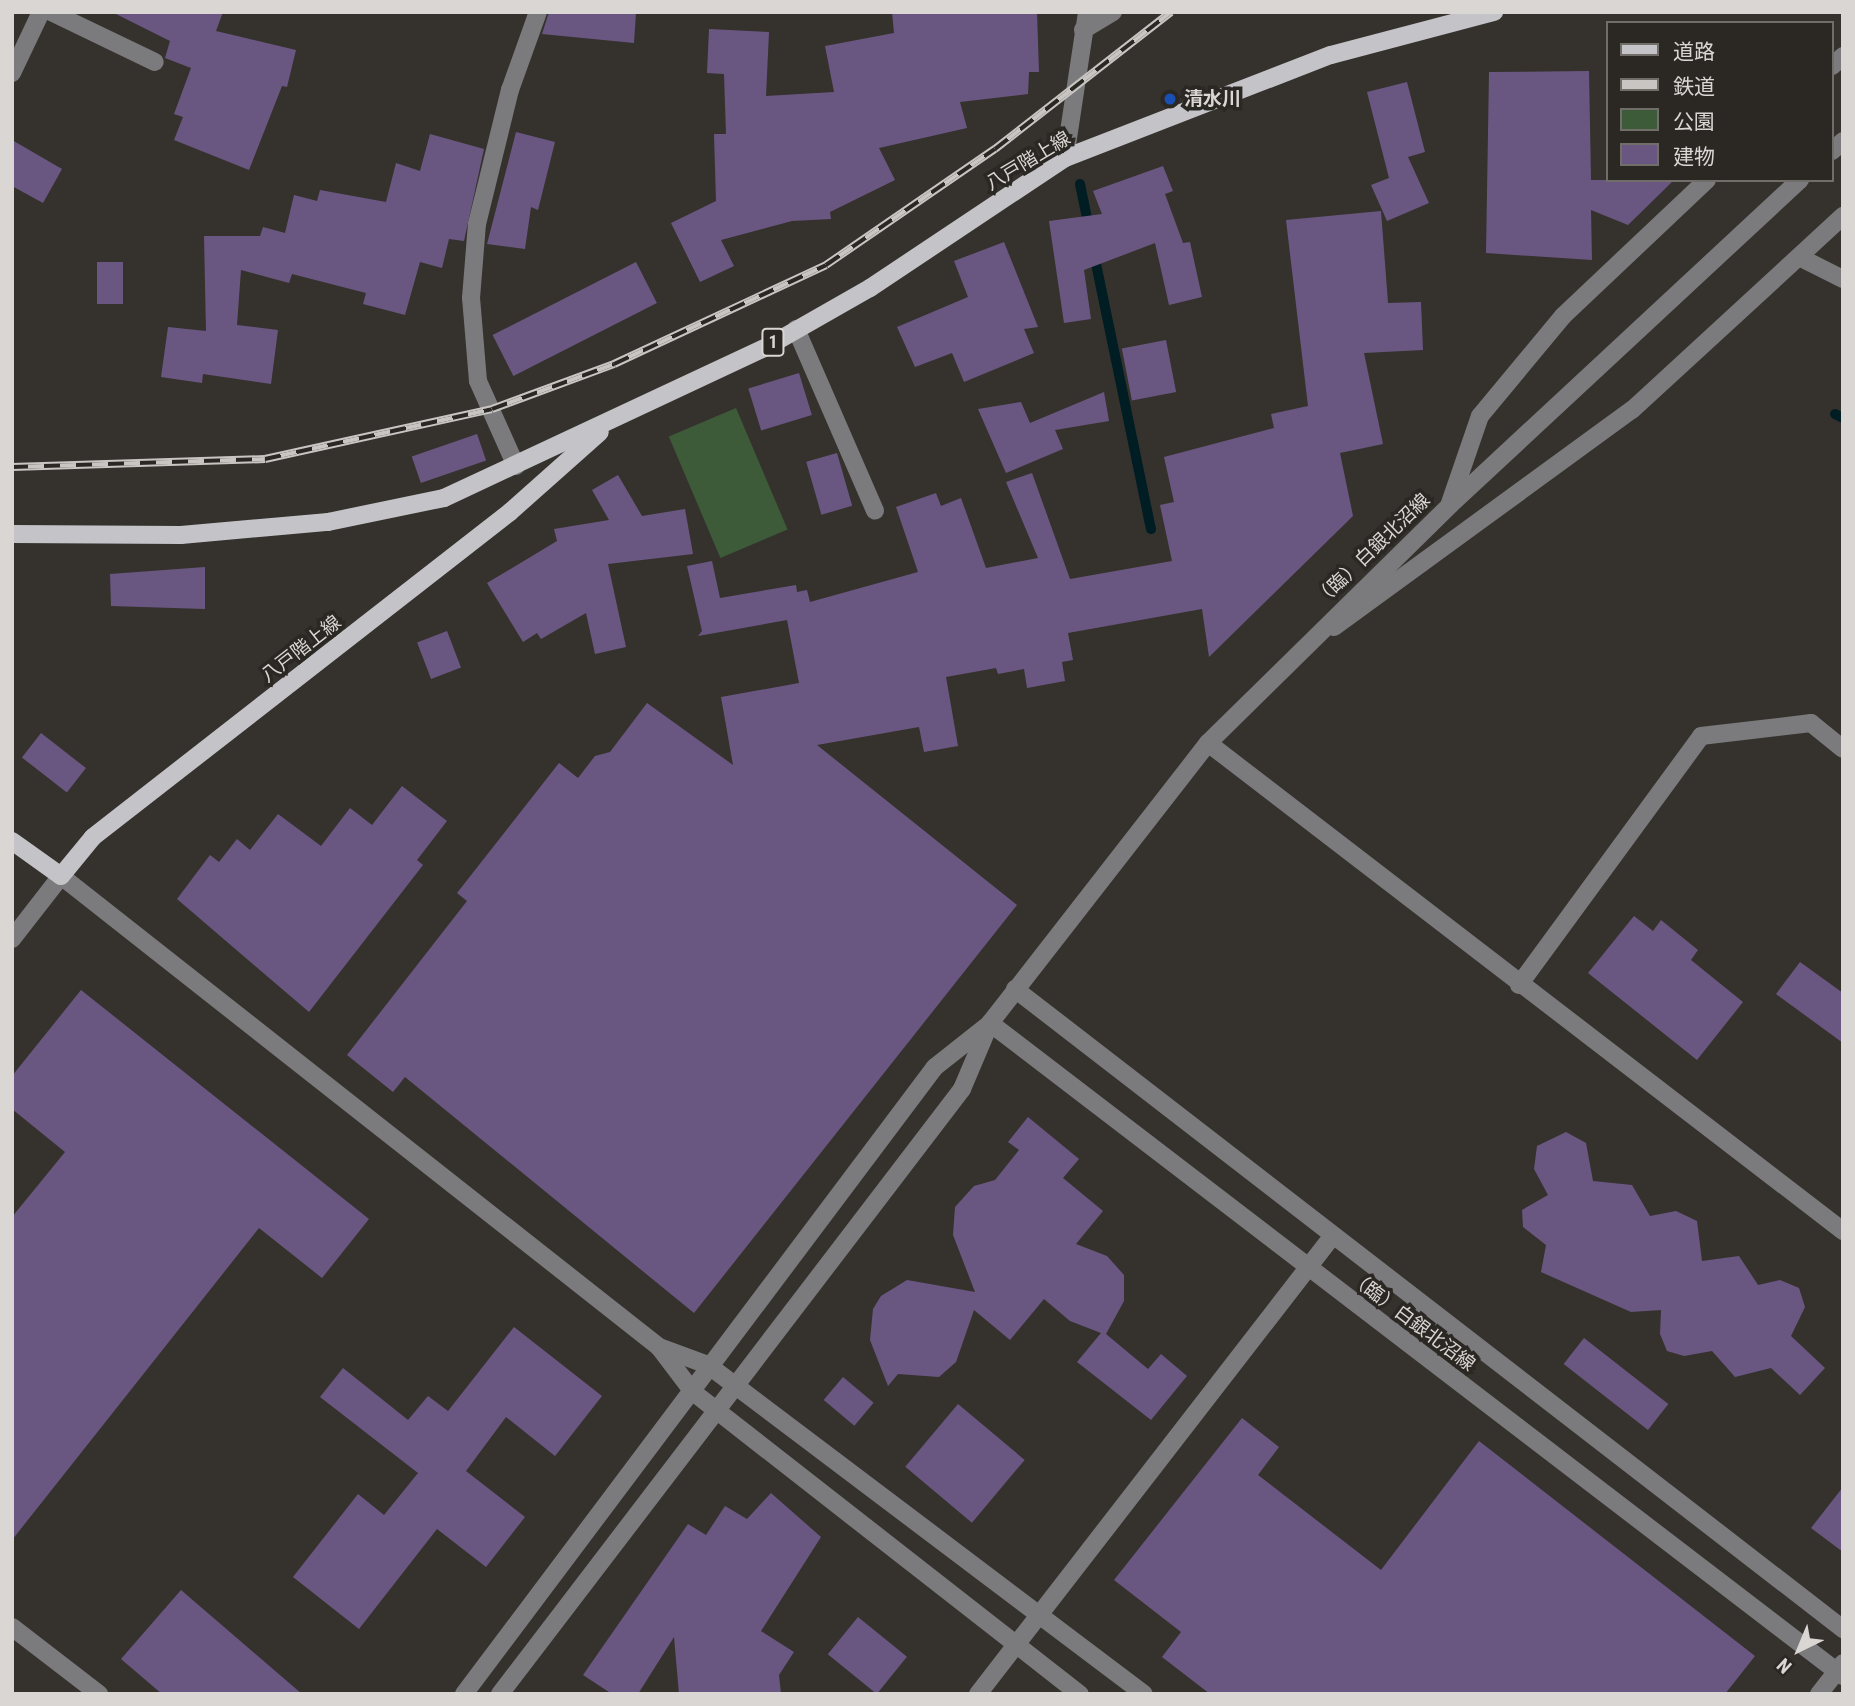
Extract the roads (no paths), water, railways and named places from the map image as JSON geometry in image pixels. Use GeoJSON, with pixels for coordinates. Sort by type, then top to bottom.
{"type":"FeatureCollection","features":[{"type":"Feature","properties":{"kind":"main road","name":"八戸階上線"},"geometry":{"type":"LineString","coordinates":[[12,534],[181,535],[328,522],[444,498],[516,466],[796,329],[870,288],[1065,158],[1331,55],[1493,12]]}},
{"type":"Feature","properties":{"kind":"main road","name":"八戸階上線"},"geometry":{"type":"LineString","coordinates":[[61,876],[93,837],[510,512],[615,418]]}},
{"type":"Feature","properties":{"kind":"main road"},"geometry":{"type":"LineString","coordinates":[[12,841],[61,876]]}},
{"type":"Feature","properties":{"kind":"street"},"geometry":{"type":"LineString","coordinates":[[12,73],[41,12]]}},
{"type":"Feature","properties":{"kind":"street"},"geometry":{"type":"LineString","coordinates":[[51,12],[155,62]]}},
{"type":"Feature","properties":{"kind":"street"},"geometry":{"type":"LineString","coordinates":[[516,466],[478,381],[471,298],[477,224],[510,90],[538,12]]}},
{"type":"Feature","properties":{"kind":"street"},"geometry":{"type":"LineString","coordinates":[[1065,158],[1084,27],[1113,12]]}},
{"type":"Feature","properties":{"kind":"street"},"geometry":{"type":"LineString","coordinates":[[1450,505],[1480,416],[1563,316],[1705,182]]}},
{"type":"Feature","properties":{"kind":"street","name":"（臨）白銀北沼線"},"geometry":{"type":"LineString","coordinates":[[1798,182],[1450,505],[1296,652],[1208,743],[990,1023],[1306,1267],[1841,1670]]}},
{"type":"Feature","properties":{"kind":"street"},"geometry":{"type":"LineString","coordinates":[[1296,652],[1405,581],[1632,410],[1843,216]]}},
{"type":"Feature","properties":{"kind":"street"},"geometry":{"type":"LineString","coordinates":[[1799,257],[1843,279]]}},
{"type":"Feature","properties":{"kind":"street"},"geometry":{"type":"LineString","coordinates":[[796,329],[875,511]]}},
{"type":"Feature","properties":{"kind":"street"},"geometry":{"type":"LineString","coordinates":[[1519,985],[1701,736],[1811,723],[1843,749]]}},
{"type":"Feature","properties":{"kind":"street"},"geometry":{"type":"LineString","coordinates":[[1208,743],[1519,985],[1843,1231]]}},
{"type":"Feature","properties":{"kind":"street"},"geometry":{"type":"LineString","coordinates":[[12,939],[61,876],[659,1347],[693,1392],[1080,1694]]}},
{"type":"Feature","properties":{"kind":"street","name":"（臨）白銀北沼線"},"geometry":{"type":"LineString","coordinates":[[1014,989],[1332,1238],[1843,1629]]}},
{"type":"Feature","properties":{"kind":"street"},"geometry":{"type":"LineString","coordinates":[[464,1694],[693,1392],[708,1365],[935,1067],[990,1023]]}},
{"type":"Feature","properties":{"kind":"street"},"geometry":{"type":"LineString","coordinates":[[500,1694],[962,1089],[990,1023]]}},
{"type":"Feature","properties":{"kind":"street"},"geometry":{"type":"LineString","coordinates":[[978,1694],[1306,1267],[1332,1238]]}},
{"type":"Feature","properties":{"kind":"street"},"geometry":{"type":"LineString","coordinates":[[659,1347],[708,1365],[1144,1694]]}},
{"type":"Feature","properties":{"kind":"street"},"geometry":{"type":"LineString","coordinates":[[12,1627],[99,1694]]}},
{"type":"Feature","properties":{"kind":"street"},"geometry":{"type":"LineString","coordinates":[[1818,1694],[1841,1670]]}},
{"type":"Feature","properties":{"kind":"waterway"},"geometry":{"type":"LineString","coordinates":[[1080,184],[1089,228]]}},
{"type":"Feature","properties":{"kind":"waterway"},"geometry":{"type":"LineString","coordinates":[[1094,254],[1151,529]]}},
{"type":"Feature","properties":{"kind":"waterway"},"geometry":{"type":"LineString","coordinates":[[1835,414],[1843,418]]}},
{"type":"Feature","properties":{"kind":"railway"},"geometry":{"type":"LineString","coordinates":[[12,467],[265,459],[492,409],[614,364],[826,265],[995,149],[1171,12]]}},
{"type":"Feature","properties":{"kind":"place","name":"清水川"},"geometry":{"type":"Point","coordinates":[1170,99]}}]}
